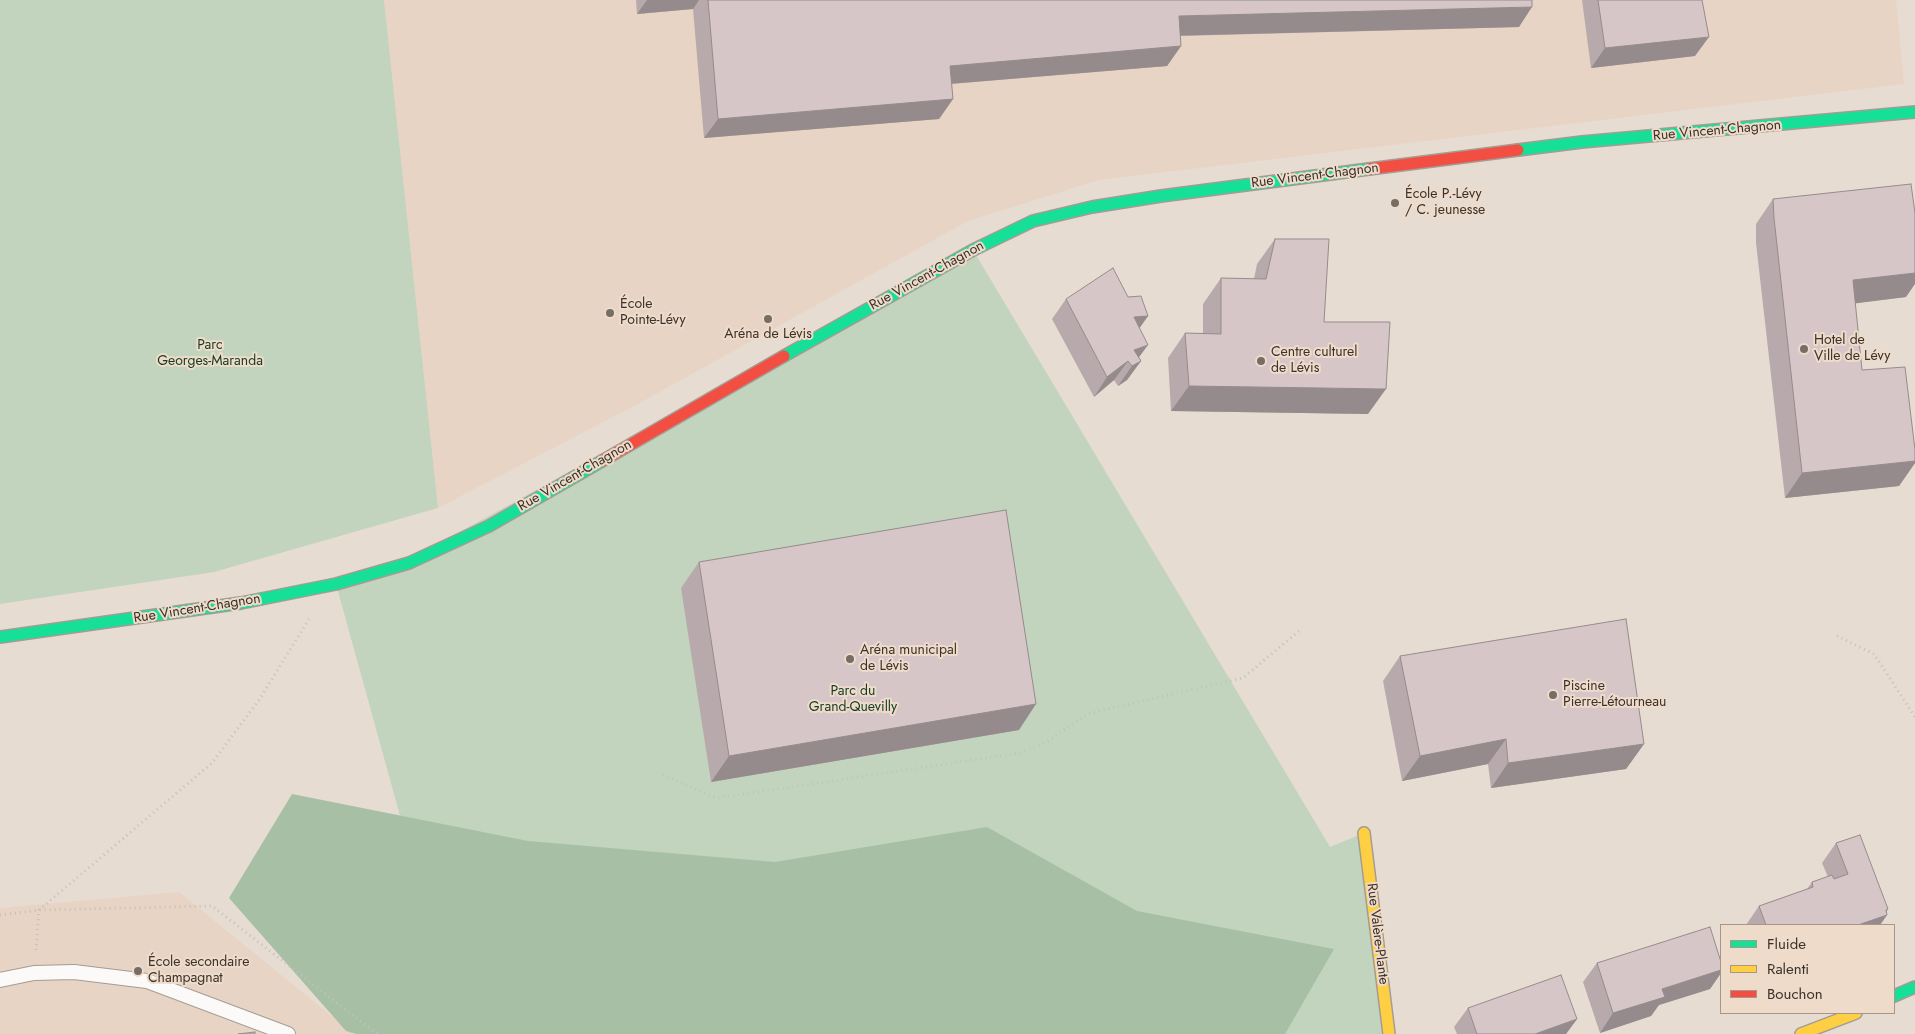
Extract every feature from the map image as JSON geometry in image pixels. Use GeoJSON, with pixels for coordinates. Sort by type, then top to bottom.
{"type":"FeatureCollection","features":[{"type":"Feature","properties":{"kind":"street","name":"Rue Vincent-Chagnon"},"geometry":{"type":"LineString","coordinates":[[0,637],[242,603],[336,584],[409,563],[489,526],[818,336],[973,250],[1033,221],[1092,207],[1161,196],[1582,142],[1915,112]]}},
{"type":"Feature","properties":{"kind":"street","name":"Rue Valère-Plante"},"geometry":{"type":"LineString","coordinates":[[1364,833],[1389,1034]]}},
{"type":"Feature","properties":{"kind":"street"},"geometry":{"type":"LineString","coordinates":[[1895,996],[1915,987]]}},
{"type":"Feature","properties":{"kind":"street"},"geometry":{"type":"LineString","coordinates":[[1801,1034],[1853,1014]]}},
{"type":"Feature","properties":{"kind":"lane"},"geometry":{"type":"LineString","coordinates":[[0,980],[34,973],[74,972],[147,981],[288,1034]]}},
{"type":"Feature","properties":{"kind":"path"},"geometry":{"type":"LineString","coordinates":[[34,973],[39,910],[212,763],[259,700],[310,618]]}},
{"type":"Feature","properties":{"kind":"path"},"geometry":{"type":"LineString","coordinates":[[663,775],[717,798],[1020,754],[1047,742],[1086,715],[1242,678],[1299,631]]}},
{"type":"Feature","properties":{"kind":"path"},"geometry":{"type":"LineString","coordinates":[[1836,636],[1874,654],[1915,717]]}},
{"type":"Feature","properties":{"kind":"path"},"geometry":{"type":"LineString","coordinates":[[0,915],[39,910],[212,906],[377,1034]]}},
{"type":"Feature","properties":{"kind":"shaded area","name":"École Pointe-Lévy"},"geometry":{"type":"Polygon","coordinates":[[[384,0],[1896,0],[1904,84],[1099,180],[968,221],[636,405],[438,508],[384,0]]]}},
{"type":"Feature","properties":{"kind":"shaded area","name":"École secondaire Champagnat"},"geometry":{"type":"Polygon","coordinates":[[[179,892],[354,1034],[0,1034],[0,908],[179,892]]]}},
{"type":"Feature","properties":{"kind":"green space","name":"Parc Georges-Maranda"},"geometry":{"type":"Polygon","coordinates":[[[0,0],[384,0],[438,508],[214,572],[0,604],[0,0]]]}},
{"type":"Feature","properties":{"kind":"green space","name":"Parc du Grand-Quevilly"},"geometry":{"type":"Polygon","coordinates":[[[973,250],[1330,847],[1364,833],[1389,1034],[473,1034],[447,986],[336,584],[394,568],[973,250]]]}},
{"type":"Feature","properties":{"kind":"green space"},"geometry":{"type":"Polygon","coordinates":[[[292,794],[528,841],[775,862],[987,827],[1137,911],[1334,949],[1285,1034],[356,1034],[346,1031],[229,898],[292,794]]]}},
{"type":"Feature","properties":{"kind":"building"},"geometry":{"type":"Polygon","coordinates":[[[708,0],[1532,0],[1532,7],[1179,16],[1181,46],[950,66],[953,99],[718,119],[708,0]]]}},
{"type":"Feature","properties":{"kind":"building"},"geometry":{"type":"Polygon","coordinates":[[[1598,0],[1702,0],[1709,37],[1605,48],[1598,0]]]}},
{"type":"Feature","properties":{"kind":"building","name":"Hotel de Ville de Lévy"},"geometry":{"type":"Polygon","coordinates":[[[1911,184],[1915,213],[1915,273],[1853,280],[1862,370],[1905,367],[1915,461],[1802,473],[1773,199],[1911,184]]]}},
{"type":"Feature","properties":{"kind":"building"},"geometry":{"type":"Polygon","coordinates":[[[1275,239],[1329,239],[1324,322],[1390,322],[1386,389],[1189,386],[1185,333],[1221,334],[1221,278],[1266,279],[1275,239]]]}},
{"type":"Feature","properties":{"kind":"building"},"geometry":{"type":"Polygon","coordinates":[[[1113,268],[1128,297],[1141,296],[1148,316],[1134,317],[1148,345],[1134,350],[1141,361],[1132,366],[1128,361],[1107,377],[1066,299],[1113,268]]]}},
{"type":"Feature","properties":{"kind":"building","name":"Aréna municipal de Lévis"},"geometry":{"type":"Polygon","coordinates":[[[1006,510],[1036,704],[729,756],[699,562],[1006,510]]]}},
{"type":"Feature","properties":{"kind":"building"},"geometry":{"type":"Polygon","coordinates":[[[1626,619],[1644,744],[1508,763],[1506,739],[1420,756],[1400,656],[1626,619]]]}},
{"type":"Feature","properties":{"kind":"building"},"geometry":{"type":"Polygon","coordinates":[[[1860,835],[1888,909],[1886,910],[1887,915],[1861,924],[1766,924],[1759,906],[1813,887],[1812,882],[1832,875],[1834,879],[1848,874],[1836,843],[1860,835]]]}},
{"type":"Feature","properties":{"kind":"building"},"geometry":{"type":"Polygon","coordinates":[[[1710,927],[1720,959],[1720,970],[1662,989],[1665,997],[1613,1013],[1597,963],[1710,927]]]}},
{"type":"Feature","properties":{"kind":"building"},"geometry":{"type":"Polygon","coordinates":[[[1561,975],[1577,1019],[1535,1034],[1477,1034],[1468,1008],[1561,975]]]}},
{"type":"Feature","properties":{"kind":"building"},"geometry":{"type":"Polygon","coordinates":[[[255,1032],[255,1034],[238,1034],[255,1032]]]}},
{"type":"Feature","properties":{"kind":"traffic: fast"},"geometry":{"type":"LineString","coordinates":[[1518,150],[1582,142],[1915,112]]}},
{"type":"Feature","properties":{"kind":"traffic: fast"},"geometry":{"type":"LineString","coordinates":[[784,356],[973,250],[1033,221],[1092,207],[1161,196],[1369,169]]}},
{"type":"Feature","properties":{"kind":"traffic: fast"},"geometry":{"type":"LineString","coordinates":[[0,637],[241,603],[336,584],[409,563],[489,526],[602,461]]}},
{"type":"Feature","properties":{"kind":"traffic: fast"},"geometry":{"type":"LineString","coordinates":[[1895,996],[1915,987]]}},
{"type":"Feature","properties":{"kind":"traffic: slow"},"geometry":{"type":"LineString","coordinates":[[1364,833],[1389,1034]]}},
{"type":"Feature","properties":{"kind":"traffic: slow"},"geometry":{"type":"LineString","coordinates":[[1801,1034],[1853,1014]]}},
{"type":"Feature","properties":{"kind":"traffic: jam"},"geometry":{"type":"LineString","coordinates":[[1369,169],[1518,150]]}},
{"type":"Feature","properties":{"kind":"traffic: jam"},"geometry":{"type":"LineString","coordinates":[[602,461],[784,356]]}},
{"type":"Feature","properties":{"kind":"place","name":"École P.-Lévy / C. jeunesse"},"geometry":{"type":"Point","coordinates":[1395,203]}},
{"type":"Feature","properties":{"kind":"place","name":"École Pointe-Lévy"},"geometry":{"type":"Point","coordinates":[610,313]}},
{"type":"Feature","properties":{"kind":"place","name":"Aréna de Lévis"},"geometry":{"type":"Point","coordinates":[768,319]}},
{"type":"Feature","properties":{"kind":"place","name":"Hotel de Ville de Lévy"},"geometry":{"type":"Point","coordinates":[1804,349]}},
{"type":"Feature","properties":{"kind":"place","name":"Centre culturel de Lévis"},"geometry":{"type":"Point","coordinates":[1261,361]}},
{"type":"Feature","properties":{"kind":"place","name":"Aréna municipal de Lévis"},"geometry":{"type":"Point","coordinates":[850,659]}},
{"type":"Feature","properties":{"kind":"place","name":"Piscine Pierre-Létourneau"},"geometry":{"type":"Point","coordinates":[1553,695]}},
{"type":"Feature","properties":{"kind":"place","name":"École secondaire Champagnat"},"geometry":{"type":"Point","coordinates":[138,971]}}]}
